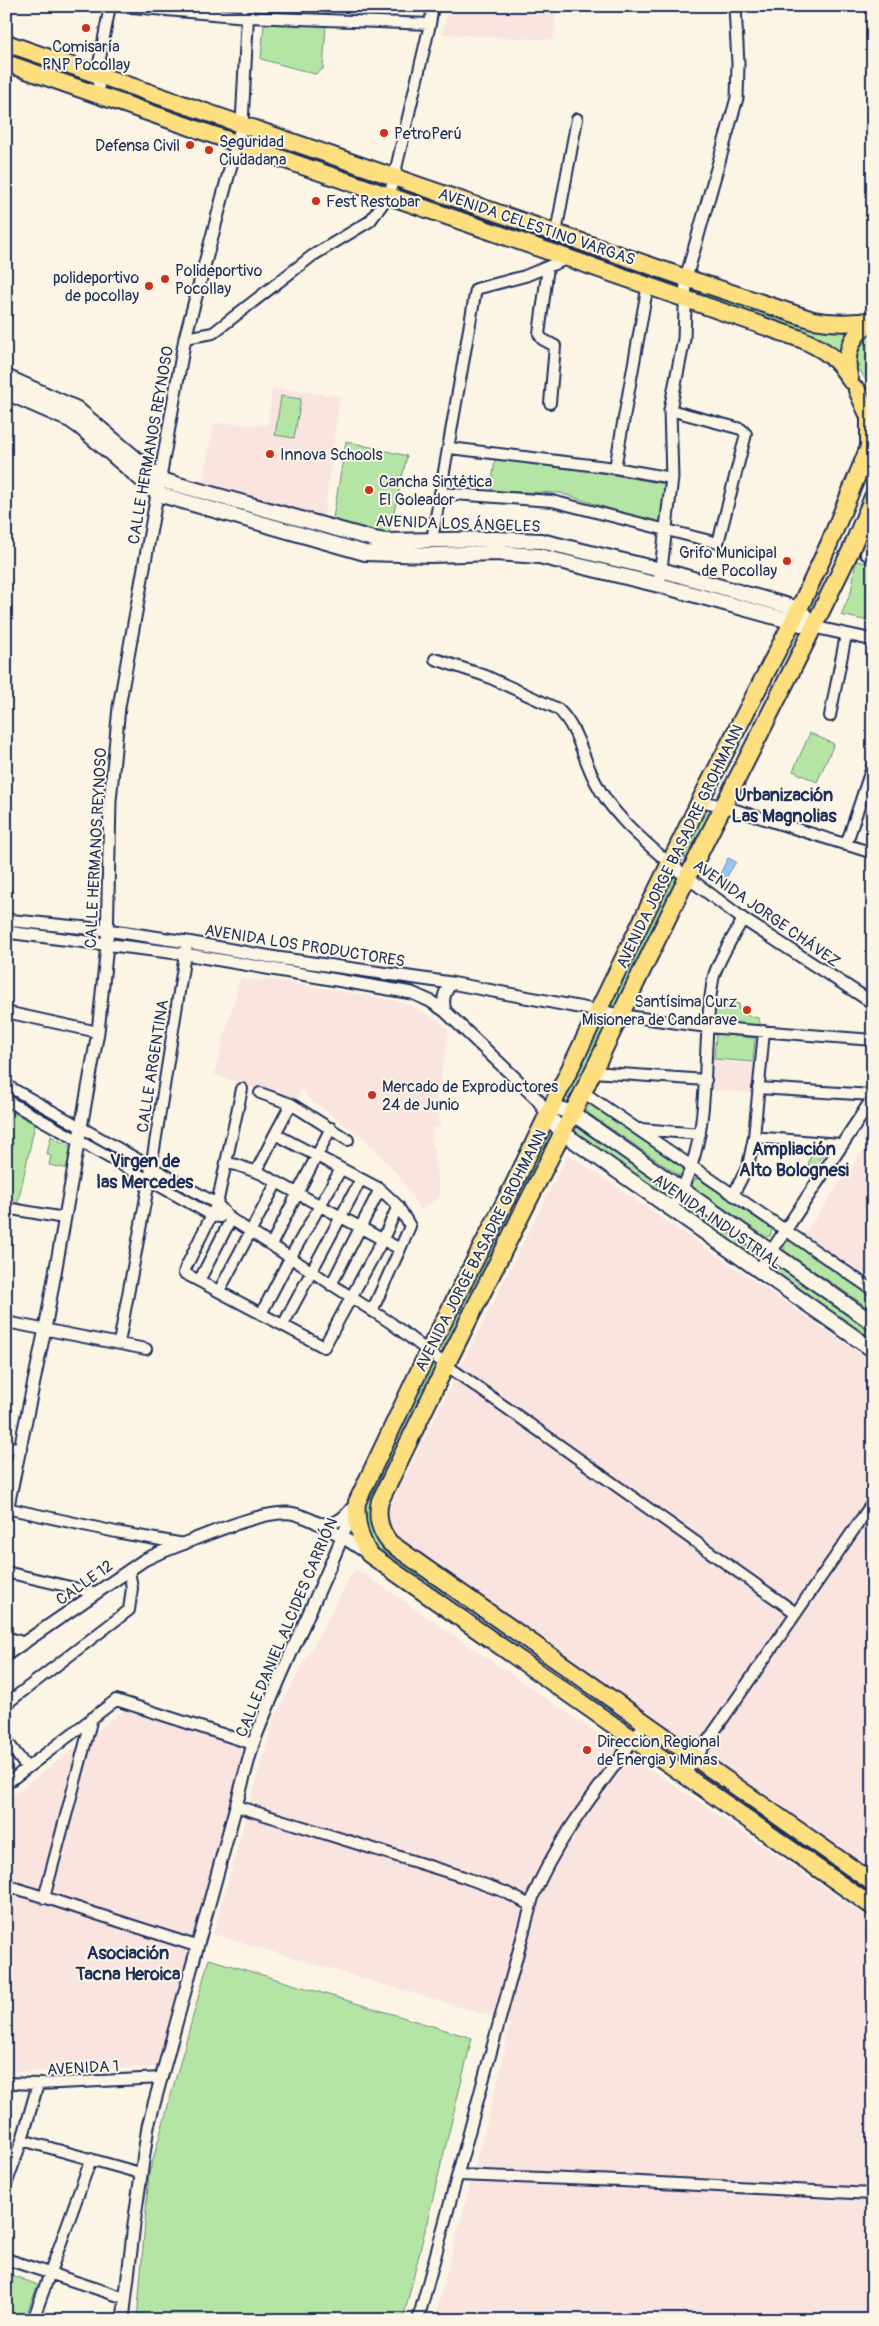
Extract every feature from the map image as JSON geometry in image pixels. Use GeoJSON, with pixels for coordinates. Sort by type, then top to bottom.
{"type":"FeatureCollection","features":[{"type":"Feature","properties":{"kind":"highway","name":"AVENIDA CELESTINO VARGAS"},"geometry":{"type":"LineString","coordinates":[[10,44],[686,278],[813,320],[847,324],[873,320]]}},
{"type":"Feature","properties":{"kind":"highway"},"geometry":{"type":"LineString","coordinates":[[7,63],[10,44]]}},
{"type":"Feature","properties":{"kind":"highway","name":"AVENIDA CELESTINO VARGAS"},"geometry":{"type":"LineString","coordinates":[[7,63],[686,297],[819,347],[832,355],[842,366],[854,385]]}},
{"type":"Feature","properties":{"kind":"highway"},"geometry":{"type":"LineString","coordinates":[[592,265],[597,247]]}},
{"type":"Feature","properties":{"kind":"highway"},"geometry":{"type":"LineString","coordinates":[[873,320],[858,331],[847,357],[854,385],[873,404]]}},
{"type":"Feature","properties":{"kind":"highway","name":"AVENIDA JORGE BASADRE GROHMANN"},"geometry":{"type":"LineString","coordinates":[[369,1554],[358,1529],[356,1502],[428,1352],[514,1184],[700,802],[829,544],[869,447],[869,417],[854,385]]}},
{"type":"Feature","properties":{"kind":"highway","name":"AVENIDA JORGE BASADRE GROHMANN"},"geometry":{"type":"LineString","coordinates":[[873,497],[863,554],[814,627],[723,806],[380,1501],[378,1517],[382,1531],[390,1543],[873,1883]]}},
{"type":"Feature","properties":{"kind":"highway"},"geometry":{"type":"LineString","coordinates":[[829,544],[863,554]]}},
{"type":"Feature","properties":{"kind":"highway"},"geometry":{"type":"LineString","coordinates":[[514,1184],[531,1193]]}},
{"type":"Feature","properties":{"kind":"highway"},"geometry":{"type":"LineString","coordinates":[[369,1554],[873,1907]]}},
{"type":"Feature","properties":{"kind":"highway"},"geometry":{"type":"LineString","coordinates":[[443,1605],[454,1588]]}},
{"type":"Feature","properties":{"kind":"main road","name":"AVENIDA LOS ÁNGELES"},"geometry":{"type":"LineString","coordinates":[[6,376],[80,427],[158,494],[365,553],[432,540],[496,539],[541,542],[661,570],[794,615],[814,627]]}},
{"type":"Feature","properties":{"kind":"main road","name":"AVENIDA LOS ÁNGELES"},"geometry":{"type":"LineString","coordinates":[[6,392],[86,415],[162,480],[373,540],[394,548],[539,556],[659,586],[794,615]]}},
{"type":"Feature","properties":{"kind":"main road","name":"AVENIDA INDUSTRIAL"},"geometry":{"type":"LineString","coordinates":[[550,1111],[572,1114],[873,1323]]}},
{"type":"Feature","properties":{"kind":"main road","name":"AVENIDA INDUSTRIAL"},"geometry":{"type":"LineString","coordinates":[[550,1111],[563,1133],[873,1350]]}},
{"type":"Feature","properties":{"kind":"street"},"geometry":{"type":"LineString","coordinates":[[100,95],[97,74],[110,6]]}},
{"type":"Feature","properties":{"kind":"street"},"geometry":{"type":"LineString","coordinates":[[120,6],[430,24]]}},
{"type":"Feature","properties":{"kind":"street"},"geometry":{"type":"LineString","coordinates":[[186,338],[213,333],[312,256],[370,221],[378,213],[389,195],[394,177],[430,24],[432,6]]}},
{"type":"Feature","properties":{"kind":"street"},"geometry":{"type":"LineString","coordinates":[[659,586],[672,478],[670,410],[684,339],[686,278],[737,98],[738,64],[735,6]]}},
{"type":"Feature","properties":{"kind":"street","name":"CALLE HERMANOS REYNOSO"},"geometry":{"type":"LineString","coordinates":[[7,1511],[45,1329],[64,1218],[80,1142],[98,1032],[107,945],[110,800],[120,706],[186,338],[242,124],[247,12]]}},
{"type":"Feature","properties":{"kind":"street"},"geometry":{"type":"LineString","coordinates":[[556,233],[577,120]]}},
{"type":"Feature","properties":{"kind":"street"},"geometry":{"type":"LineString","coordinates":[[432,540],[450,448],[476,289],[525,276],[570,257]]}},
{"type":"Feature","properties":{"kind":"street"},"geometry":{"type":"LineString","coordinates":[[548,267],[539,334],[542,339],[555,346],[550,403]]}},
{"type":"Feature","properties":{"kind":"street"},"geometry":{"type":"LineString","coordinates":[[615,468],[648,284]]}},
{"type":"Feature","properties":{"kind":"street"},"geometry":{"type":"LineString","coordinates":[[440,493],[552,501],[718,543],[746,434],[741,429],[670,410]]}},
{"type":"Feature","properties":{"kind":"street"},"geometry":{"type":"LineString","coordinates":[[450,448],[615,468],[672,478]]}},
{"type":"Feature","properties":{"kind":"street"},"geometry":{"type":"LineString","coordinates":[[863,554],[873,533]]}},
{"type":"Feature","properties":{"kind":"street","name":"AVENIDA LOS ÁNGELES"},"geometry":{"type":"LineString","coordinates":[[814,627],[873,640]]}},
{"type":"Feature","properties":{"kind":"street"},"geometry":{"type":"LineString","coordinates":[[830,716],[846,635]]}},
{"type":"Feature","properties":{"kind":"street"},"geometry":{"type":"LineString","coordinates":[[435,659],[486,676],[558,709],[564,715],[581,744],[594,779],[603,794],[630,829],[670,864]]}},
{"type":"Feature","properties":{"kind":"street"},"geometry":{"type":"LineString","coordinates":[[846,845],[873,764]]}},
{"type":"Feature","properties":{"kind":"street"},"geometry":{"type":"LineString","coordinates":[[700,802],[723,806],[873,854]]}},
{"type":"Feature","properties":{"kind":"street","name":"AVENIDA JORGE CHÁVEZ"},"geometry":{"type":"LineString","coordinates":[[670,864],[742,919],[873,1003]]}},
{"type":"Feature","properties":{"kind":"street"},"geometry":{"type":"LineString","coordinates":[[671,1209],[683,1191],[692,1168],[700,1134],[706,1080],[707,1027],[713,978],[742,919]]}},
{"type":"Feature","properties":{"kind":"street","name":"AVENIDA LOS PRODUCTORES"},"geometry":{"type":"LineString","coordinates":[[6,920],[107,930],[187,942],[277,958],[451,983],[620,1015]]}},
{"type":"Feature","properties":{"kind":"street","name":"AVENIDA LOS PRODUCTORES"},"geometry":{"type":"LineString","coordinates":[[6,932],[185,954],[395,989],[430,1001],[445,1011],[550,1111]]}},
{"type":"Feature","properties":{"kind":"street","name":"CALLE ARGENTINA"},"geometry":{"type":"LineString","coordinates":[[119,1343],[149,1181],[187,942]]}},
{"type":"Feature","properties":{"kind":"street"},"geometry":{"type":"LineString","coordinates":[[445,1011],[443,1001],[445,991],[451,983]]}},
{"type":"Feature","properties":{"kind":"street"},"geometry":{"type":"LineString","coordinates":[[6,1012],[98,1032]]}},
{"type":"Feature","properties":{"kind":"street"},"geometry":{"type":"LineString","coordinates":[[620,1015],[707,1027],[873,1040]]}},
{"type":"Feature","properties":{"kind":"street"},"geometry":{"type":"LineString","coordinates":[[733,1195],[748,1166],[754,1137],[764,1031]]}},
{"type":"Feature","properties":{"kind":"street"},"geometry":{"type":"LineString","coordinates":[[593,1072],[706,1080]]}},
{"type":"Feature","properties":{"kind":"street"},"geometry":{"type":"LineString","coordinates":[[6,1085],[217,1204],[231,1219],[391,1323],[446,1365],[796,1613]]}},
{"type":"Feature","properties":{"kind":"street"},"geometry":{"type":"LineString","coordinates":[[758,1088],[873,1096]]}},
{"type":"Feature","properties":{"kind":"street"},"geometry":{"type":"LineString","coordinates":[[242,1089],[217,1204],[213,1216],[184,1269],[186,1275],[324,1348],[383,1239],[398,1206]]}},
{"type":"Feature","properties":{"kind":"street"},"geometry":{"type":"LineString","coordinates":[[583,1092],[640,1129],[692,1168],[873,1290]]}},
{"type":"Feature","properties":{"kind":"street"},"geometry":{"type":"LineString","coordinates":[[260,1093],[291,1104],[348,1140]]}},
{"type":"Feature","properties":{"kind":"street"},"geometry":{"type":"LineString","coordinates":[[759,1270],[873,1096]]}},
{"type":"Feature","properties":{"kind":"street"},"geometry":{"type":"LineString","coordinates":[[6,1100],[213,1216],[231,1219]]}},
{"type":"Feature","properties":{"kind":"street"},"geometry":{"type":"LineString","coordinates":[[256,1172],[291,1104]]}},
{"type":"Feature","properties":{"kind":"street"},"geometry":{"type":"LineString","coordinates":[[271,1245],[318,1157],[331,1128]]}},
{"type":"Feature","properties":{"kind":"street"},"geometry":{"type":"LineString","coordinates":[[640,1129],[700,1134]]}},
{"type":"Feature","properties":{"kind":"street"},"geometry":{"type":"LineString","coordinates":[[275,1134],[380,1189],[398,1206],[410,1226],[372,1311]]}},
{"type":"Feature","properties":{"kind":"street"},"geometry":{"type":"LineString","coordinates":[[754,1137],[840,1144]]}},
{"type":"Feature","properties":{"kind":"street"},"geometry":{"type":"LineString","coordinates":[[226,1164],[237,1165],[277,1182],[400,1248]]}},
{"type":"Feature","properties":{"kind":"street"},"geometry":{"type":"LineString","coordinates":[[261,1314],[290,1258],[341,1169]]}},
{"type":"Feature","properties":{"kind":"street"},"geometry":{"type":"LineString","coordinates":[[283,1325],[361,1179]]}},
{"type":"Feature","properties":{"kind":"street"},"geometry":{"type":"LineString","coordinates":[[219,1291],[277,1182]]}},
{"type":"Feature","properties":{"kind":"street"},"geometry":{"type":"LineString","coordinates":[[331,1285],[362,1228],[380,1189]]}},
{"type":"Feature","properties":{"kind":"street"},"geometry":{"type":"LineString","coordinates":[[6,1208],[64,1218]]}},
{"type":"Feature","properties":{"kind":"street"},"geometry":{"type":"LineString","coordinates":[[199,1281],[231,1219]]}},
{"type":"Feature","properties":{"kind":"street"},"geometry":{"type":"LineString","coordinates":[[6,1322],[146,1349]]}},
{"type":"Feature","properties":{"kind":"street"},"geometry":{"type":"LineString","coordinates":[[6,1446],[21,1448]]}},
{"type":"Feature","properties":{"kind":"street"},"geometry":{"type":"LineString","coordinates":[[317,1523],[328,1524],[342,1519],[356,1502]]}},
{"type":"Feature","properties":{"kind":"street","name":"CALLE DANIEL ALCIDES CARRIÓN"},"geometry":{"type":"LineString","coordinates":[[123,2320],[140,2173],[148,2126],[253,1744],[266,1708],[334,1559],[356,1502]]}},
{"type":"Feature","properties":{"kind":"street"},"geometry":{"type":"LineString","coordinates":[[684,1776],[873,1502]]}},
{"type":"Feature","properties":{"kind":"street"},"geometry":{"type":"LineString","coordinates":[[7,1511],[185,1544]]}},
{"type":"Feature","properties":{"kind":"street","name":"CALLE 12"},"geometry":{"type":"LineString","coordinates":[[6,1656],[129,1570],[159,1553],[247,1521],[293,1513],[317,1523],[369,1554]]}},
{"type":"Feature","properties":{"kind":"street"},"geometry":{"type":"LineString","coordinates":[[334,1559],[353,1551],[369,1554]]}},
{"type":"Feature","properties":{"kind":"street"},"geometry":{"type":"LineString","coordinates":[[6,1704],[129,1610],[132,1588],[129,1570]]}},
{"type":"Feature","properties":{"kind":"street"},"geometry":{"type":"LineString","coordinates":[[6,1572],[96,1593]]}},
{"type":"Feature","properties":{"kind":"street"},"geometry":{"type":"LineString","coordinates":[[6,1637],[25,1643]]}},
{"type":"Feature","properties":{"kind":"street"},"geometry":{"type":"LineString","coordinates":[[6,1784],[116,1700],[253,1744]]}},
{"type":"Feature","properties":{"kind":"street"},"geometry":{"type":"LineString","coordinates":[[44,1898],[92,1718]]}},
{"type":"Feature","properties":{"kind":"street"},"geometry":{"type":"LineString","coordinates":[[418,2320],[458,2175],[471,2118],[512,1981],[530,1905],[548,1864],[645,1723]]}},
{"type":"Feature","properties":{"kind":"street"},"geometry":{"type":"LineString","coordinates":[[6,1740],[27,1768]]}},
{"type":"Feature","properties":{"kind":"street"},"geometry":{"type":"LineString","coordinates":[[236,1806],[461,1876],[505,1892],[530,1905]]}},
{"type":"Feature","properties":{"kind":"street"},"geometry":{"type":"LineString","coordinates":[[6,1885],[196,1946]]}},
{"type":"Feature","properties":{"kind":"street","name":"AVENIDA 1"},"geometry":{"type":"LineString","coordinates":[[6,2083],[38,2084],[162,2078]]}},
{"type":"Feature","properties":{"kind":"street"},"geometry":{"type":"LineString","coordinates":[[6,2185],[22,2140],[38,2084]]}},
{"type":"Feature","properties":{"kind":"street"},"geometry":{"type":"LineString","coordinates":[[22,2140],[140,2173]]}},
{"type":"Feature","properties":{"kind":"street"},"geometry":{"type":"LineString","coordinates":[[33,2320],[73,2202],[90,2159]]}},
{"type":"Feature","properties":{"kind":"street"},"geometry":{"type":"LineString","coordinates":[[458,2175],[873,2194]]}},
{"type":"Feature","properties":{"kind":"street"},"geometry":{"type":"LineString","coordinates":[[6,2259],[125,2298]]}},
{"type":"Feature","properties":{"kind":"shaded area"},"geometry":{"type":"Polygon","coordinates":[[[448,6],[556,6],[554,40],[442,34],[448,6]]]}},
{"type":"Feature","properties":{"kind":"shaded area","name":"Innova Schools"},"geometry":{"type":"Polygon","coordinates":[[[272,388],[340,396],[324,517],[202,486],[214,423],[268,425],[272,388]]]}},
{"type":"Feature","properties":{"kind":"shaded area","name":"Mercado de Exproductores 24 de Junio"},"geometry":{"type":"Polygon","coordinates":[[[240,978],[258,981],[266,979],[393,1000],[414,1007],[441,1022],[449,1032],[437,1100],[440,1127],[431,1129],[440,1197],[420,1210],[399,1176],[365,1139],[305,1096],[307,1093],[301,1090],[294,1102],[214,1074],[240,978]]]}},
{"type":"Feature","properties":{"kind":"shaded area"},"geometry":{"type":"Polygon","coordinates":[[[713,1060],[754,1064],[751,1093],[710,1089],[713,1060]]]}},
{"type":"Feature","properties":{"kind":"shaded area"},"geometry":{"type":"Polygon","coordinates":[[[873,1121],[873,1280],[804,1234],[865,1148],[863,1136],[873,1121]]]}},
{"type":"Feature","properties":{"kind":"shaded area"},"geometry":{"type":"Polygon","coordinates":[[[568,1154],[873,1362],[873,1872],[393,1539],[387,1524],[387,1512],[568,1154]]]}},
{"type":"Feature","properties":{"kind":"shaded area"},"geometry":{"type":"Polygon","coordinates":[[[355,1568],[873,1921],[873,2320],[434,2320],[501,2068],[510,2022],[213,1934],[274,1718],[355,1568]]]}},
{"type":"Feature","properties":{"kind":"shaded area"},"geometry":{"type":"Polygon","coordinates":[[[123,1711],[251,1747],[160,2067],[6,2072],[6,1800],[123,1711]]]}},
{"type":"Feature","properties":{"kind":"green space"},"geometry":{"type":"Polygon","coordinates":[[[264,23],[326,26],[323,69],[315,74],[261,59],[264,23]]]}},
{"type":"Feature","properties":{"kind":"green space"},"geometry":{"type":"Polygon","coordinates":[[[700,290],[851,329],[844,353],[821,339],[703,300],[699,293],[700,290]]]}},
{"type":"Feature","properties":{"kind":"green space"},"geometry":{"type":"Polygon","coordinates":[[[873,334],[873,387],[862,374],[857,359],[860,345],[873,334]]]}},
{"type":"Feature","properties":{"kind":"green space"},"geometry":{"type":"Polygon","coordinates":[[[281,396],[301,399],[294,438],[275,435],[281,396]]]}},
{"type":"Feature","properties":{"kind":"green space","name":"Cancha Sintética El Goleador"},"geometry":{"type":"Polygon","coordinates":[[[346,441],[407,456],[389,533],[332,524],[346,441]]]}},
{"type":"Feature","properties":{"kind":"green space"},"geometry":{"type":"Polygon","coordinates":[[[495,459],[589,471],[666,484],[662,525],[560,493],[491,491],[495,459]]]}},
{"type":"Feature","properties":{"kind":"green space"},"geometry":{"type":"Polygon","coordinates":[[[856,561],[873,564],[873,622],[841,615],[851,592],[856,561]]]}},
{"type":"Feature","properties":{"kind":"green space"},"geometry":{"type":"Polygon","coordinates":[[[810,733],[834,744],[817,782],[793,771],[810,733]]]}},
{"type":"Feature","properties":{"kind":"green space"},"geometry":{"type":"Polygon","coordinates":[[[707,808],[712,810],[689,859],[685,858],[683,854],[707,808]]]}},
{"type":"Feature","properties":{"kind":"green space"},"geometry":{"type":"Polygon","coordinates":[[[672,877],[678,878],[679,884],[616,1007],[611,1005],[609,1002],[672,877]]]}},
{"type":"Feature","properties":{"kind":"green space"},"geometry":{"type":"Polygon","coordinates":[[[715,1000],[739,1004],[742,1014],[758,1018],[762,1028],[714,1023],[715,1000]]]}},
{"type":"Feature","properties":{"kind":"green space"},"geometry":{"type":"Polygon","coordinates":[[[603,1017],[608,1019],[609,1024],[570,1100],[564,1095],[603,1017]]]}},
{"type":"Feature","properties":{"kind":"green space"},"geometry":{"type":"Polygon","coordinates":[[[716,1034],[755,1038],[753,1062],[714,1059],[716,1034]]]}},
{"type":"Feature","properties":{"kind":"green space"},"geometry":{"type":"Polygon","coordinates":[[[593,1103],[683,1165],[686,1170],[683,1175],[680,1176],[588,1113],[586,1109],[589,1104],[593,1103]]]}},
{"type":"Feature","properties":{"kind":"green space"},"geometry":{"type":"Polygon","coordinates":[[[6,1109],[35,1124],[17,1207],[6,1205],[6,1109]]]}},
{"type":"Feature","properties":{"kind":"green space"},"geometry":{"type":"Polygon","coordinates":[[[582,1126],[674,1191],[676,1195],[667,1200],[577,1137],[575,1132],[577,1127],[582,1126]]]}},
{"type":"Feature","properties":{"kind":"green space"},"geometry":{"type":"Polygon","coordinates":[[[545,1134],[551,1135],[552,1141],[530,1181],[524,1175],[545,1134]]]}},
{"type":"Feature","properties":{"kind":"green space"},"geometry":{"type":"Polygon","coordinates":[[[51,1136],[69,1146],[73,1151],[69,1169],[49,1165],[51,1156],[47,1154],[51,1136]]]}},
{"type":"Feature","properties":{"kind":"green space"},"geometry":{"type":"Polygon","coordinates":[[[812,1147],[827,1150],[806,1176],[812,1147]]]}},
{"type":"Feature","properties":{"kind":"green space"},"geometry":{"type":"Polygon","coordinates":[[[700,1178],[770,1226],[772,1230],[770,1236],[766,1237],[694,1188],[692,1184],[695,1179],[700,1178]]]}},
{"type":"Feature","properties":{"kind":"green space"},"geometry":{"type":"Polygon","coordinates":[[[516,1194],[521,1195],[522,1200],[445,1351],[438,1346],[516,1194]]]}},
{"type":"Feature","properties":{"kind":"green space"},"geometry":{"type":"Polygon","coordinates":[[[691,1201],[760,1249],[761,1254],[753,1258],[687,1213],[684,1207],[686,1202],[691,1201]]]}},
{"type":"Feature","properties":{"kind":"green space"},"geometry":{"type":"Polygon","coordinates":[[[791,1241],[873,1298],[873,1311],[785,1251],[786,1242],[791,1241]]]}},
{"type":"Feature","properties":{"kind":"green space"},"geometry":{"type":"Polygon","coordinates":[[[772,1262],[779,1264],[873,1329],[873,1343],[773,1273],[770,1267],[772,1262]]]}},
{"type":"Feature","properties":{"kind":"green space"},"geometry":{"type":"Polygon","coordinates":[[[432,1366],[437,1368],[372,1512],[449,1592],[441,1596],[412,1578],[386,1558],[368,1533],[364,1517],[365,1499],[428,1368],[432,1366]]]}},
{"type":"Feature","properties":{"kind":"green space"},"geometry":{"type":"Polygon","coordinates":[[[209,1959],[472,2038],[403,2320],[137,2320],[149,2174],[209,1959]]]}},
{"type":"Feature","properties":{"kind":"green space"},"geometry":{"type":"Polygon","coordinates":[[[6,2273],[38,2285],[24,2320],[6,2316],[6,2273]]]}},
{"type":"Feature","properties":{"kind":"water"},"geometry":{"type":"Polygon","coordinates":[[[728,858],[736,862],[726,878],[720,874],[728,858]]]}},
{"type":"Feature","properties":{"kind":"place","name":"Comisaría PNP Pocollay"},"geometry":{"type":"Point","coordinates":[86,28]}},
{"type":"Feature","properties":{"kind":"place","name":"PetroPerú"},"geometry":{"type":"Point","coordinates":[384,133]}},
{"type":"Feature","properties":{"kind":"place","name":"Defensa Civil"},"geometry":{"type":"Point","coordinates":[190,145]}},
{"type":"Feature","properties":{"kind":"place","name":"Seguridad Ciudadana"},"geometry":{"type":"Point","coordinates":[209,150]}},
{"type":"Feature","properties":{"kind":"place","name":"Fest Restobar"},"geometry":{"type":"Point","coordinates":[316,201]}},
{"type":"Feature","properties":{"kind":"place","name":"Polideportivo Pocollay"},"geometry":{"type":"Point","coordinates":[165,279]}},
{"type":"Feature","properties":{"kind":"place","name":"polideportivo de pocollay"},"geometry":{"type":"Point","coordinates":[149,286]}},
{"type":"Feature","properties":{"kind":"place","name":"Innova Schools"},"geometry":{"type":"Point","coordinates":[270,454]}},
{"type":"Feature","properties":{"kind":"place","name":"Cancha Sintética El Goleador"},"geometry":{"type":"Point","coordinates":[369,490]}},
{"type":"Feature","properties":{"kind":"place","name":"Grifo Municipal de Pocollay"},"geometry":{"type":"Point","coordinates":[787,561]}},
{"type":"Feature","properties":{"kind":"place","name":"Santísima Curz Misionera de Candarave"},"geometry":{"type":"Point","coordinates":[747,1010]}},
{"type":"Feature","properties":{"kind":"place","name":"Mercado de Exproductores 24 de Junio"},"geometry":{"type":"Point","coordinates":[372,1095]}},
{"type":"Feature","properties":{"kind":"place","name":"Direccion Regional de Energia y Minas"},"geometry":{"type":"Point","coordinates":[587,1750]}},
{"type":"Feature","properties":{"kind":"district","name":"Urbanización Las Magnolias"},"geometry":{"type":"Point","coordinates":[784,805]}},
{"type":"Feature","properties":{"kind":"district","name":"Ampliación Alto Bolognesi"},"geometry":{"type":"Point","coordinates":[794,1159]}},
{"type":"Feature","properties":{"kind":"district","name":"Virgen de las Mercedes"},"geometry":{"type":"Point","coordinates":[145,1171]}},
{"type":"Feature","properties":{"kind":"district","name":"Asociación Tacna Heroica"},"geometry":{"type":"Point","coordinates":[128,1964]}}]}
